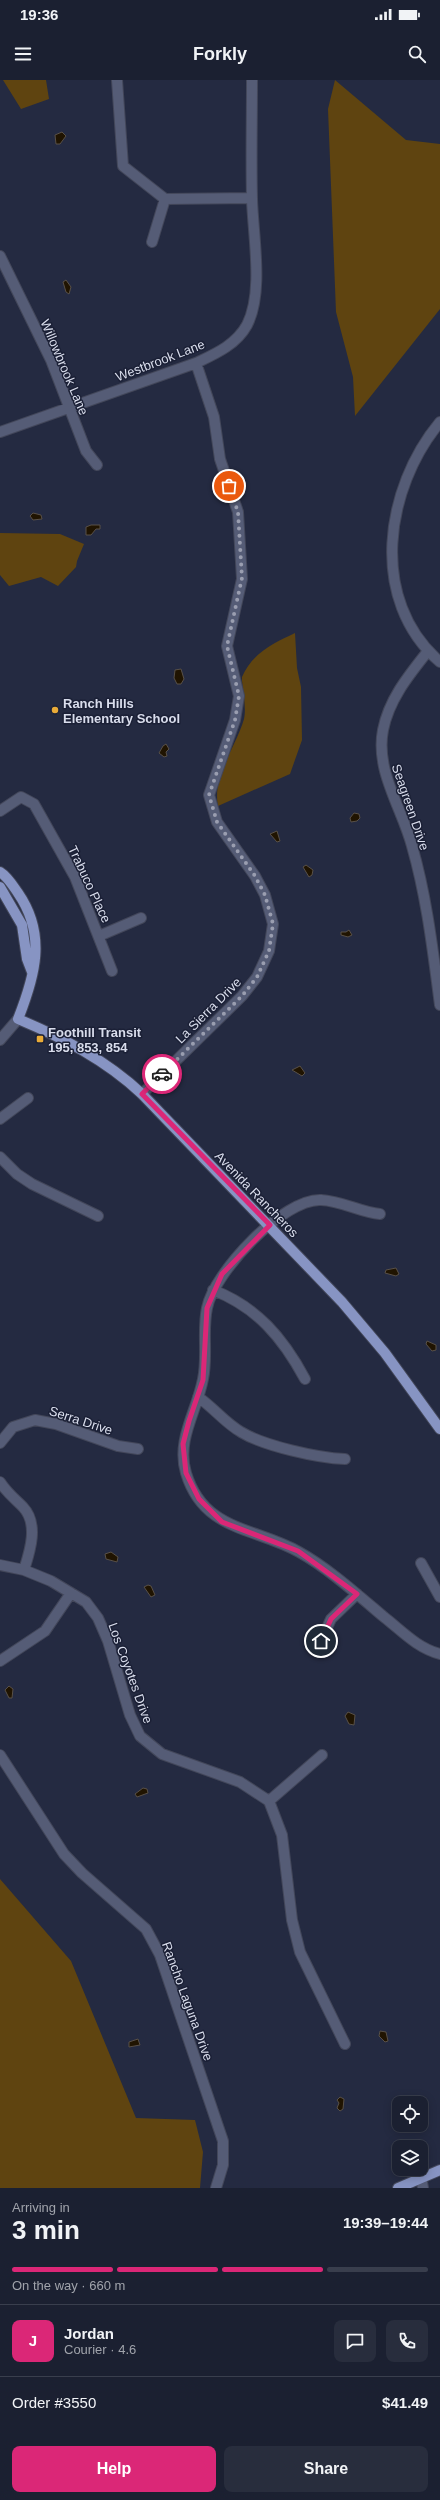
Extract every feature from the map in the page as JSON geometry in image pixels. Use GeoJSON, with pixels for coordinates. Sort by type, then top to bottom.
{"type":"FeatureCollection","features":[{"type":"Feature","properties":{"kind":"main road"},"geometry":{"type":"LineString","coordinates":[[0,872],[5,875],[24,902],[36,938],[36,960],[28,993],[18,1019]]}},
{"type":"Feature","properties":{"kind":"main road"},"geometry":{"type":"LineString","coordinates":[[0,887],[22,925],[27,959],[32,972]]}},
{"type":"Feature","properties":{"kind":"main road","name":"Avenida Rancheros"},"geometry":{"type":"LineString","coordinates":[[18,1019],[47,1031],[94,1056],[123,1075],[270,1225],[342,1302],[385,1353],[440,1429]]}},
{"type":"Feature","properties":{"kind":"main road"},"geometry":{"type":"LineString","coordinates":[[428,2174],[440,2170]]}},
{"type":"Feature","properties":{"kind":"main road"},"geometry":{"type":"LineString","coordinates":[[398,2188],[421,2176]]}},
{"type":"Feature","properties":{"kind":"street"},"geometry":{"type":"LineString","coordinates":[[116,80],[123,166],[165,199],[252,198]]}},
{"type":"Feature","properties":{"kind":"street","name":"Westbrook Lane"},"geometry":{"type":"LineString","coordinates":[[0,432],[196,363],[226,347],[238,337],[252,312],[256,279],[252,198],[252,80]]}},
{"type":"Feature","properties":{"kind":"street"},"geometry":{"type":"LineString","coordinates":[[152,242],[165,199]]}},
{"type":"Feature","properties":{"kind":"street","name":"Willowbrook Lane"},"geometry":{"type":"LineString","coordinates":[[0,256],[51,360],[86,451],[97,465]]}},
{"type":"Feature","properties":{"kind":"street","name":"La Sierra Drive"},"geometry":{"type":"LineString","coordinates":[[142,1094],[242,996],[257,977],[269,951],[273,924],[265,895],[255,876],[217,822],[209,795],[235,720],[239,696],[227,646],[242,578],[238,512],[220,459],[214,417],[196,363]]}},
{"type":"Feature","properties":{"kind":"street"},"geometry":{"type":"LineString","coordinates":[[440,422],[425,440],[405,479],[393,520],[392,560],[398,593],[409,626],[428,651],[440,662]]}},
{"type":"Feature","properties":{"kind":"street","name":"Seagreen Drive"},"geometry":{"type":"LineString","coordinates":[[428,651],[406,678],[392,702],[383,730],[382,759],[396,805],[412,845],[435,932],[440,1005]]}},
{"type":"Feature","properties":{"kind":"street","name":"Trabuco Place"},"geometry":{"type":"LineString","coordinates":[[0,811],[21,797],[34,804],[75,877],[112,971]]}},
{"type":"Feature","properties":{"kind":"street"},"geometry":{"type":"LineString","coordinates":[[99,936],[141,918]]}},
{"type":"Feature","properties":{"kind":"street"},"geometry":{"type":"LineString","coordinates":[[0,1040],[18,1019]]}},
{"type":"Feature","properties":{"kind":"street"},"geometry":{"type":"LineString","coordinates":[[0,1119],[28,1098]]}},
{"type":"Feature","properties":{"kind":"street"},"geometry":{"type":"LineString","coordinates":[[0,1157],[17,1174],[32,1184],[98,1216]]}},
{"type":"Feature","properties":{"kind":"street"},"geometry":{"type":"LineString","coordinates":[[380,1214],[355,1209],[338,1202],[309,1201],[281,1214],[235,1259],[222,1274],[213,1290],[207,1308],[205,1363],[198,1397],[189,1421],[183,1444],[186,1473],[199,1499],[222,1522],[298,1551],[357,1594],[424,1650],[440,1654]]}},
{"type":"Feature","properties":{"kind":"street"},"geometry":{"type":"LineString","coordinates":[[213,1290],[245,1305],[268,1325],[284,1344],[305,1379]]}},
{"type":"Feature","properties":{"kind":"street"},"geometry":{"type":"LineString","coordinates":[[198,1397],[230,1425],[254,1438],[322,1457],[345,1459]]}},
{"type":"Feature","properties":{"kind":"street","name":"Serra Drive"},"geometry":{"type":"LineString","coordinates":[[0,1442],[13,1427],[35,1420],[56,1424],[118,1446],[138,1449]]}},
{"type":"Feature","properties":{"kind":"street"},"geometry":{"type":"LineString","coordinates":[[0,1482],[7,1493],[24,1509],[31,1525],[31,1547],[24,1570]]}},
{"type":"Feature","properties":{"kind":"street"},"geometry":{"type":"LineString","coordinates":[[421,1563],[440,1597]]}},
{"type":"Feature","properties":{"kind":"street","name":"Los Coyotes Drive"},"geometry":{"type":"LineString","coordinates":[[0,1565],[24,1570],[86,1602],[98,1618],[108,1640],[130,1715],[140,1736],[162,1754],[240,1782],[269,1801]]}},
{"type":"Feature","properties":{"kind":"street"},"geometry":{"type":"LineString","coordinates":[[0,1661],[45,1631],[71,1593]]}},
{"type":"Feature","properties":{"kind":"street"},"geometry":{"type":"LineString","coordinates":[[321,1641],[331,1619],[357,1594]]}},
{"type":"Feature","properties":{"kind":"street","name":"Rancho Laguna Drive"},"geometry":{"type":"LineString","coordinates":[[0,1755],[64,1854],[82,1873],[146,1929],[160,1955],[223,2141],[223,2165],[216,2188]]}},
{"type":"Feature","properties":{"kind":"street"},"geometry":{"type":"LineString","coordinates":[[322,1755],[269,1801],[282,1835],[292,1920],[300,1952],[345,2044]]}},
{"type":"Feature","properties":{"kind":"street"},"geometry":{"type":"LineString","coordinates":[[421,2176],[423,2188]]}},
{"type":"Feature","properties":{"kind":"shaded area"},"geometry":{"type":"Polygon","coordinates":[[[3,80],[46,80],[49,99],[21,109],[3,80]]]}},
{"type":"Feature","properties":{"kind":"shaded area"},"geometry":{"type":"Polygon","coordinates":[[[335,80],[406,140],[440,144],[440,309],[355,416],[353,377],[336,312],[328,109],[335,80]]]}},
{"type":"Feature","properties":{"kind":"shaded area"},"geometry":{"type":"Polygon","coordinates":[[[62,132],[66,136],[60,144],[56,144],[55,135],[62,132]]]}},
{"type":"Feature","properties":{"kind":"shaded area"},"geometry":{"type":"Polygon","coordinates":[[[66,280],[71,287],[69,294],[66,292],[63,282],[66,280]]]}},
{"type":"Feature","properties":{"kind":"shaded area"},"geometry":{"type":"Polygon","coordinates":[[[33,513],[41,515],[42,519],[33,520],[30,516],[33,513]]]}},
{"type":"Feature","properties":{"kind":"shaded area"},"geometry":{"type":"Polygon","coordinates":[[[91,525],[100,525],[100,529],[96,529],[91,535],[86,535],[86,527],[91,525]]]}},
{"type":"Feature","properties":{"kind":"shaded area"},"geometry":{"type":"Polygon","coordinates":[[[0,533],[60,534],[84,544],[76,567],[58,586],[41,577],[9,586],[0,575],[0,533]]]}},
{"type":"Feature","properties":{"kind":"shaded area"},"geometry":{"type":"Polygon","coordinates":[[[295,633],[297,668],[301,687],[302,740],[290,774],[218,806],[218,784],[221,773],[240,730],[245,714],[242,677],[252,661],[264,650],[295,633]]]}},
{"type":"Feature","properties":{"kind":"shaded area"},"geometry":{"type":"Polygon","coordinates":[[[181,669],[184,679],[181,684],[177,684],[174,678],[175,670],[181,669]]]}},
{"type":"Feature","properties":{"kind":"shaded area"},"geometry":{"type":"Polygon","coordinates":[[[166,744],[169,749],[166,752],[167,756],[164,757],[159,753],[166,744]]]}},
{"type":"Feature","properties":{"kind":"shaded area"},"geometry":{"type":"Polygon","coordinates":[[[354,813],[359,814],[360,818],[357,821],[351,822],[350,818],[354,813]]]}},
{"type":"Feature","properties":{"kind":"shaded area"},"geometry":{"type":"Polygon","coordinates":[[[277,831],[280,841],[277,842],[270,834],[277,831]]]}},
{"type":"Feature","properties":{"kind":"shaded area"},"geometry":{"type":"Polygon","coordinates":[[[306,865],[313,870],[312,875],[309,877],[303,867],[306,865]]]}},
{"type":"Feature","properties":{"kind":"shaded area"},"geometry":{"type":"Polygon","coordinates":[[[349,930],[352,935],[348,937],[341,935],[341,932],[346,932],[349,930]]]}},
{"type":"Feature","properties":{"kind":"shaded area"},"geometry":{"type":"Polygon","coordinates":[[[300,1066],[305,1073],[302,1076],[292,1070],[300,1066]]]}},
{"type":"Feature","properties":{"kind":"shaded area"},"geometry":{"type":"Polygon","coordinates":[[[396,1268],[399,1274],[396,1276],[385,1273],[386,1270],[396,1268]]]}},
{"type":"Feature","properties":{"kind":"shaded area"},"geometry":{"type":"Polygon","coordinates":[[[427,1341],[436,1345],[436,1350],[432,1351],[426,1344],[427,1341]]]}},
{"type":"Feature","properties":{"kind":"shaded area"},"geometry":{"type":"Polygon","coordinates":[[[111,1552],[118,1557],[117,1562],[106,1559],[105,1554],[111,1552]]]}},
{"type":"Feature","properties":{"kind":"shaded area"},"geometry":{"type":"Polygon","coordinates":[[[148,1585],[151,1586],[155,1595],[151,1597],[144,1587],[148,1585]]]}},
{"type":"Feature","properties":{"kind":"shaded area"},"geometry":{"type":"Polygon","coordinates":[[[9,1686],[13,1689],[12,1698],[9,1698],[5,1690],[9,1686]]]}},
{"type":"Feature","properties":{"kind":"shaded area"},"geometry":{"type":"Polygon","coordinates":[[[348,1712],[355,1715],[354,1725],[349,1724],[345,1716],[348,1712]]]}},
{"type":"Feature","properties":{"kind":"shaded area"},"geometry":{"type":"Polygon","coordinates":[[[143,1788],[147,1789],[148,1793],[137,1797],[135,1794],[143,1788]]]}},
{"type":"Feature","properties":{"kind":"shaded area"},"geometry":{"type":"Polygon","coordinates":[[[0,1879],[71,1961],[136,2118],[195,2120],[203,2152],[200,2188],[0,2188],[0,1879]]]}},
{"type":"Feature","properties":{"kind":"shaded area"},"geometry":{"type":"Polygon","coordinates":[[[380,2031],[386,2032],[388,2041],[385,2042],[379,2036],[380,2031]]]}},
{"type":"Feature","properties":{"kind":"shaded area"},"geometry":{"type":"Polygon","coordinates":[[[138,2039],[140,2045],[129,2047],[129,2042],[138,2039]]]}},
{"type":"Feature","properties":{"kind":"shaded area"},"geometry":{"type":"Polygon","coordinates":[[[340,2097],[344,2099],[343,2109],[340,2111],[337,2108],[339,2103],[337,2100],[340,2097]]]}},
{"type":"Feature","properties":{"kind":"way so far"},"geometry":{"type":"LineString","coordinates":[[162,1074],[242,996],[257,977],[269,951],[273,924],[265,895],[255,876],[217,822],[209,795],[235,720],[239,696],[227,646],[242,578],[238,512],[229,486]]}},
{"type":"Feature","properties":{"kind":"place","name":"Ranch Hills Elementary School"},"geometry":{"type":"Point","coordinates":[55,710]}},
{"type":"Feature","properties":{"kind":"place","name":"Foothill Transit 195, 853, 854"},"geometry":{"type":"Point","coordinates":[40,1039]}},
{"type":"Feature","properties":{"kind":"route"},"geometry":{"type":"LineString","coordinates":[[162,1074],[142,1094],[270,1225],[235,1259],[222,1274],[213,1290],[207,1308],[205,1325],[205,1363],[203,1380],[183,1444],[186,1473],[199,1499],[222,1522],[298,1551],[357,1594],[331,1619],[321,1641]]}}]}
